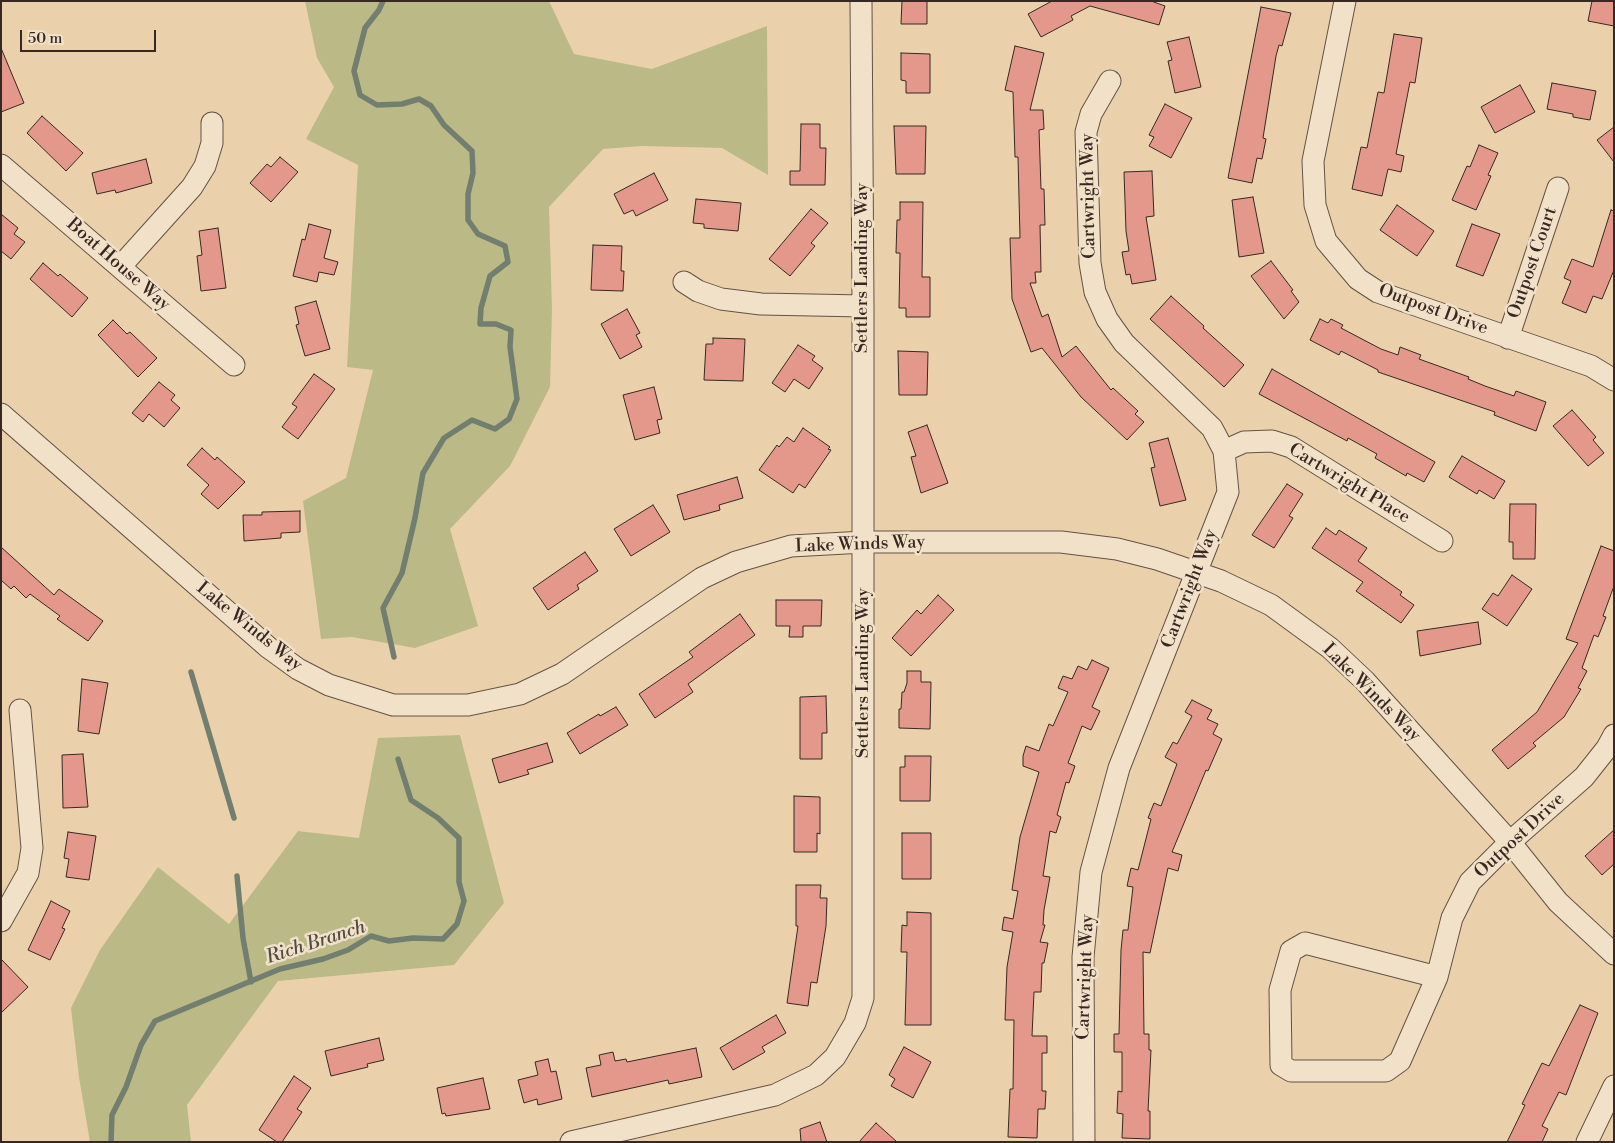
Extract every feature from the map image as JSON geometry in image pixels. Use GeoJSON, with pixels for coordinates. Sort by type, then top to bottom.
{"type":"FeatureCollection","features":[{"type":"Feature","properties":{"kind":"street","name":"Settlers Landing Way"},"geometry":{"type":"LineString","coordinates":[[570,1142],[776,1095],[816,1074],[835,1056],[856,1023],[863,998],[864,542],[861,1]]}},
{"type":"Feature","properties":{"kind":"street","name":"Outpost Drive"},"geometry":{"type":"LineString","coordinates":[[1345,1],[1313,161],[1315,206],[1326,241],[1358,278],[1378,292],[1591,366],[1614,380]]}},
{"type":"Feature","properties":{"kind":"street","name":"Cartwright Way"},"geometry":{"type":"LineString","coordinates":[[1084,1142],[1083,956],[1091,872],[1119,768],[1228,492],[1224,451],[1212,428],[1124,343],[1106,319],[1095,292],[1090,262],[1086,132],[1091,114],[1110,81]]}},
{"type":"Feature","properties":{"kind":"street"},"geometry":{"type":"LineString","coordinates":[[120,267],[192,187],[205,166],[212,143],[212,124]]}},
{"type":"Feature","properties":{"kind":"street","name":"Boat House Way"},"geometry":{"type":"LineString","coordinates":[[1,165],[234,365]]}},
{"type":"Feature","properties":{"kind":"street","name":"Outpost Court"},"geometry":{"type":"LineString","coordinates":[[1508,338],[1558,188]]}},
{"type":"Feature","properties":{"kind":"street"},"geometry":{"type":"LineString","coordinates":[[684,282],[698,291],[721,299],[761,304],[863,306]]}},
{"type":"Feature","properties":{"kind":"street","name":"Lake Winds Way"},"geometry":{"type":"LineString","coordinates":[[1,414],[269,648],[298,669],[328,685],[392,705],[468,705],[520,694],[562,674],[702,578],[736,562],[791,546],[864,542],[1061,542],[1117,549],[1197,572],[1271,605],[1330,648],[1365,681],[1510,842],[1558,902],[1614,954]]}},
{"type":"Feature","properties":{"kind":"street","name":"Cartwright Place"},"geometry":{"type":"LineString","coordinates":[[1224,451],[1244,442],[1272,441],[1291,447],[1442,541]]}},
{"type":"Feature","properties":{"kind":"street"},"geometry":{"type":"LineString","coordinates":[[1,921],[28,873],[32,848],[20,710]]}},
{"type":"Feature","properties":{"kind":"street","name":"Outpost Drive"},"geometry":{"type":"LineString","coordinates":[[1437,977],[1305,943],[1291,951],[1280,990],[1281,1065],[1291,1071],[1386,1071],[1400,1061],[1437,977],[1452,918],[1470,882],[1510,842],[1584,777],[1607,748],[1614,735]]}},
{"type":"Feature","properties":{"kind":"street"},"geometry":{"type":"LineString","coordinates":[[1587,1142],[1614,1086]]}},
{"type":"Feature","properties":{"kind":"shaded area"},"geometry":{"type":"Polygon","coordinates":[[[305,1],[549,1],[574,54],[652,69],[767,26],[768,175],[722,148],[642,146],[603,149],[549,207],[552,310],[550,387],[510,466],[450,529],[478,626],[415,648],[352,637],[321,639],[303,501],[346,478],[373,370],[347,367],[358,165],[306,139],[334,87],[317,58],[305,1]]]}},
{"type":"Feature","properties":{"kind":"shaded area"},"geometry":{"type":"Polygon","coordinates":[[[460,735],[504,903],[454,965],[278,981],[187,1105],[191,1142],[90,1142],[79,1077],[71,1008],[100,950],[158,867],[229,924],[298,831],[359,838],[378,738],[460,735]]]}},
{"type":"Feature","properties":{"kind":"building"},"geometry":{"type":"Polygon","coordinates":[[[902,1],[927,1],[927,24],[901,24],[902,1]]]}},
{"type":"Feature","properties":{"kind":"building"},"geometry":{"type":"Polygon","coordinates":[[[1052,1],[1151,1],[1165,6],[1159,25],[1090,6],[1071,16],[1073,20],[1041,37],[1028,14],[1052,1]]]}},
{"type":"Feature","properties":{"kind":"building"},"geometry":{"type":"Polygon","coordinates":[[[1592,1],[1614,1],[1614,26],[1588,21],[1592,1]]]}},
{"type":"Feature","properties":{"kind":"building"},"geometry":{"type":"Polygon","coordinates":[[[1261,7],[1291,13],[1282,46],[1279,45],[1276,56],[1263,138],[1266,139],[1262,159],[1257,158],[1252,183],[1228,178],[1261,7]]]}},
{"type":"Feature","properties":{"kind":"building"},"geometry":{"type":"Polygon","coordinates":[[[1394,34],[1422,38],[1415,83],[1410,82],[1396,154],[1404,156],[1401,172],[1388,169],[1382,196],[1352,189],[1361,147],[1367,148],[1378,92],[1384,93],[1394,34]]]}},
{"type":"Feature","properties":{"kind":"building"},"geometry":{"type":"Polygon","coordinates":[[[1189,37],[1201,87],[1175,93],[1168,61],[1172,60],[1167,42],[1189,37]]]}},
{"type":"Feature","properties":{"kind":"building"},"geometry":{"type":"Polygon","coordinates":[[[1015,46],[1044,53],[1030,110],[1043,110],[1044,129],[1039,130],[1041,189],[1044,189],[1045,225],[1040,225],[1041,272],[1035,272],[1036,283],[1030,283],[1042,317],[1048,314],[1062,357],[1076,346],[1111,390],[1113,388],[1138,411],[1135,414],[1144,422],[1127,440],[1081,397],[1042,348],[1031,352],[1012,299],[1010,238],[1020,238],[1018,157],[1015,157],[1013,92],[1005,90],[1015,46]]]}},
{"type":"Feature","properties":{"kind":"building"},"geometry":{"type":"Polygon","coordinates":[[[1,48],[24,103],[1,112],[1,48]]]}},
{"type":"Feature","properties":{"kind":"building"},"geometry":{"type":"Polygon","coordinates":[[[901,53],[930,54],[930,93],[906,93],[906,81],[901,80],[901,53]]]}},
{"type":"Feature","properties":{"kind":"building"},"geometry":{"type":"Polygon","coordinates":[[[1552,83],[1596,91],[1590,120],[1573,117],[1573,114],[1547,109],[1552,83]]]}},
{"type":"Feature","properties":{"kind":"building"},"geometry":{"type":"Polygon","coordinates":[[[1520,85],[1535,112],[1495,133],[1481,107],[1520,85]]]}},
{"type":"Feature","properties":{"kind":"building"},"geometry":{"type":"Polygon","coordinates":[[[1165,104],[1192,118],[1171,158],[1149,146],[1154,137],[1149,135],[1165,104]]]}},
{"type":"Feature","properties":{"kind":"building"},"geometry":{"type":"Polygon","coordinates":[[[42,116],[83,153],[66,171],[27,133],[42,116]]]}},
{"type":"Feature","properties":{"kind":"building"},"geometry":{"type":"Polygon","coordinates":[[[801,124],[820,124],[820,148],[826,148],[825,185],[790,185],[790,171],[800,171],[801,124]]]}},
{"type":"Feature","properties":{"kind":"building"},"geometry":{"type":"Polygon","coordinates":[[[894,126],[926,126],[925,174],[896,174],[894,126]]]}},
{"type":"Feature","properties":{"kind":"building"},"geometry":{"type":"Polygon","coordinates":[[[1614,127],[1614,162],[1597,140],[1614,127]]]}},
{"type":"Feature","properties":{"kind":"building"},"geometry":{"type":"Polygon","coordinates":[[[1479,145],[1498,153],[1488,175],[1491,176],[1476,210],[1452,200],[1467,166],[1470,167],[1479,145]]]}},
{"type":"Feature","properties":{"kind":"building"},"geometry":{"type":"Polygon","coordinates":[[[280,157],[298,172],[271,202],[250,183],[267,164],[271,167],[280,157]]]}},
{"type":"Feature","properties":{"kind":"building"},"geometry":{"type":"Polygon","coordinates":[[[146,159],[152,183],[116,193],[115,190],[97,194],[92,173],[146,159]]]}},
{"type":"Feature","properties":{"kind":"building"},"geometry":{"type":"Polygon","coordinates":[[[1152,171],[1154,216],[1146,217],[1156,280],[1132,284],[1130,274],[1126,275],[1122,252],[1129,251],[1126,231],[1124,172],[1152,171]]]}},
{"type":"Feature","properties":{"kind":"building"},"geometry":{"type":"Polygon","coordinates":[[[654,173],[668,200],[636,216],[633,210],[624,214],[614,194],[654,173]]]}},
{"type":"Feature","properties":{"kind":"building"},"geometry":{"type":"Polygon","coordinates":[[[1253,197],[1264,253],[1239,257],[1232,200],[1253,197]]]}},
{"type":"Feature","properties":{"kind":"building"},"geometry":{"type":"Polygon","coordinates":[[[696,199],[741,203],[738,231],[704,228],[704,224],[693,223],[696,199]]]}},
{"type":"Feature","properties":{"kind":"building"},"geometry":{"type":"Polygon","coordinates":[[[900,202],[923,202],[922,277],[930,277],[930,317],[906,317],[906,308],[899,308],[900,253],[896,253],[897,220],[900,220],[900,202]]]}},
{"type":"Feature","properties":{"kind":"building"},"geometry":{"type":"Polygon","coordinates":[[[1397,205],[1434,231],[1417,256],[1380,230],[1397,205]]]}},
{"type":"Feature","properties":{"kind":"building"},"geometry":{"type":"Polygon","coordinates":[[[811,209],[828,223],[811,243],[815,246],[790,276],[769,259],[811,209]]]}},
{"type":"Feature","properties":{"kind":"building"},"geometry":{"type":"Polygon","coordinates":[[[1611,210],[1614,211],[1614,270],[1602,299],[1593,296],[1586,313],[1562,303],[1571,281],[1564,278],[1572,259],[1593,267],[1611,210]]]}},
{"type":"Feature","properties":{"kind":"building"},"geometry":{"type":"Polygon","coordinates":[[[1,214],[18,228],[14,234],[25,242],[11,259],[1,251],[1,214]]]}},
{"type":"Feature","properties":{"kind":"building"},"geometry":{"type":"Polygon","coordinates":[[[309,224],[331,230],[324,258],[338,262],[334,275],[319,272],[317,282],[293,276],[302,239],[305,240],[309,224]]]}},
{"type":"Feature","properties":{"kind":"building"},"geometry":{"type":"Polygon","coordinates":[[[1472,224],[1500,234],[1483,276],[1456,266],[1472,224]]]}},
{"type":"Feature","properties":{"kind":"building"},"geometry":{"type":"Polygon","coordinates":[[[218,228],[226,288],[201,291],[197,256],[202,255],[199,231],[218,228]]]}},
{"type":"Feature","properties":{"kind":"building"},"geometry":{"type":"Polygon","coordinates":[[[593,245],[622,246],[621,271],[624,271],[623,291],[591,290],[593,245]]]}},
{"type":"Feature","properties":{"kind":"building"},"geometry":{"type":"Polygon","coordinates":[[[1271,261],[1293,290],[1291,291],[1299,302],[1284,319],[1251,276],[1271,261]]]}},
{"type":"Feature","properties":{"kind":"building"},"geometry":{"type":"Polygon","coordinates":[[[43,263],[58,276],[60,274],[88,298],[72,317],[30,279],[43,263]]]}},
{"type":"Feature","properties":{"kind":"building"},"geometry":{"type":"Polygon","coordinates":[[[1171,296],[1244,365],[1224,387],[1150,319],[1171,296]]]}},
{"type":"Feature","properties":{"kind":"building"},"geometry":{"type":"Polygon","coordinates":[[[316,301],[330,349],[305,356],[296,325],[299,324],[295,307],[316,301]]]}},
{"type":"Feature","properties":{"kind":"building"},"geometry":{"type":"Polygon","coordinates":[[[627,309],[640,333],[636,335],[642,347],[620,359],[601,324],[627,309]]]}},
{"type":"Feature","properties":{"kind":"building"},"geometry":{"type":"Polygon","coordinates":[[[1320,319],[1328,323],[1331,319],[1343,325],[1341,328],[1381,349],[1398,355],[1400,347],[1421,355],[1419,359],[1469,377],[1468,379],[1485,386],[1514,396],[1516,391],[1546,402],[1536,431],[1494,415],[1495,412],[1378,372],[1378,370],[1341,351],[1339,355],[1310,340],[1320,319]]]}},
{"type":"Feature","properties":{"kind":"building"},"geometry":{"type":"Polygon","coordinates":[[[113,320],[127,334],[130,332],[157,358],[138,377],[98,335],[113,320]]]}},
{"type":"Feature","properties":{"kind":"building"},"geometry":{"type":"Polygon","coordinates":[[[713,338],[745,339],[743,381],[704,380],[706,344],[713,344],[713,338]]]}},
{"type":"Feature","properties":{"kind":"building"},"geometry":{"type":"Polygon","coordinates":[[[798,345],[815,356],[812,360],[823,368],[809,389],[794,379],[785,392],[772,383],[798,345]]]}},
{"type":"Feature","properties":{"kind":"building"},"geometry":{"type":"Polygon","coordinates":[[[898,351],[928,352],[927,395],[899,395],[898,351]]]}},
{"type":"Feature","properties":{"kind":"building"},"geometry":{"type":"Polygon","coordinates":[[[1272,369],[1435,462],[1424,482],[1407,473],[1406,476],[1375,458],[1377,454],[1348,438],[1347,441],[1259,394],[1272,369]]]}},
{"type":"Feature","properties":{"kind":"building"},"geometry":{"type":"Polygon","coordinates":[[[314,374],[335,389],[298,439],[282,427],[297,407],[292,404],[314,374]]]}},
{"type":"Feature","properties":{"kind":"building"},"geometry":{"type":"Polygon","coordinates":[[[159,382],[175,395],[171,400],[180,408],[164,427],[149,414],[143,422],[132,413],[159,382]]]}},
{"type":"Feature","properties":{"kind":"building"},"geometry":{"type":"Polygon","coordinates":[[[654,387],[662,419],[657,420],[660,433],[635,440],[623,395],[654,387]]]}},
{"type":"Feature","properties":{"kind":"building"},"geometry":{"type":"Polygon","coordinates":[[[1572,410],[1596,437],[1593,440],[1604,453],[1588,466],[1553,426],[1572,410]]]}},
{"type":"Feature","properties":{"kind":"building"},"geometry":{"type":"Polygon","coordinates":[[[927,425],[948,483],[921,493],[911,457],[916,456],[908,432],[927,425]]]}},
{"type":"Feature","properties":{"kind":"building"},"geometry":{"type":"Polygon","coordinates":[[[803,428],[830,447],[828,449],[831,450],[805,488],[799,484],[793,493],[759,470],[777,445],[779,447],[787,437],[794,442],[803,428]]]}},
{"type":"Feature","properties":{"kind":"building"},"geometry":{"type":"Polygon","coordinates":[[[1168,438],[1186,500],[1160,506],[1151,468],[1155,467],[1149,443],[1168,438]]]}},
{"type":"Feature","properties":{"kind":"building"},"geometry":{"type":"Polygon","coordinates":[[[202,448],[215,460],[217,457],[245,482],[218,509],[201,494],[209,485],[187,465],[202,448]]]}},
{"type":"Feature","properties":{"kind":"building"},"geometry":{"type":"Polygon","coordinates":[[[1462,456],[1505,481],[1494,499],[1479,490],[1477,494],[1449,477],[1462,456]]]}},
{"type":"Feature","properties":{"kind":"building"},"geometry":{"type":"Polygon","coordinates":[[[737,477],[743,498],[719,505],[720,510],[684,520],[677,495],[737,477]]]}},
{"type":"Feature","properties":{"kind":"building"},"geometry":{"type":"Polygon","coordinates":[[[1287,484],[1303,494],[1289,516],[1293,518],[1274,548],[1252,535],[1287,484]]]}},
{"type":"Feature","properties":{"kind":"building"},"geometry":{"type":"Polygon","coordinates":[[[1510,504],[1536,504],[1535,559],[1513,559],[1513,542],[1509,542],[1510,504]]]}},
{"type":"Feature","properties":{"kind":"building"},"geometry":{"type":"Polygon","coordinates":[[[653,505],[670,532],[631,556],[614,529],[653,505]]]}},
{"type":"Feature","properties":{"kind":"building"},"geometry":{"type":"Polygon","coordinates":[[[300,511],[300,532],[281,533],[281,538],[244,541],[243,515],[262,515],[262,512],[300,511]]]}},
{"type":"Feature","properties":{"kind":"building"},"geometry":{"type":"Polygon","coordinates":[[[1326,528],[1336,535],[1339,530],[1367,548],[1358,561],[1402,592],[1400,595],[1414,605],[1401,623],[1356,591],[1363,582],[1312,548],[1326,528]]]}},
{"type":"Feature","properties":{"kind":"building"},"geometry":{"type":"Polygon","coordinates":[[[1601,546],[1614,551],[1614,586],[1603,616],[1606,617],[1598,637],[1594,635],[1582,668],[1587,671],[1578,688],[1581,689],[1564,717],[1533,743],[1536,746],[1508,769],[1492,750],[1537,712],[1578,643],[1566,639],[1601,546]]]}},
{"type":"Feature","properties":{"kind":"building"},"geometry":{"type":"Polygon","coordinates":[[[1,547],[54,595],[59,589],[103,621],[88,641],[57,619],[60,616],[30,594],[26,598],[14,586],[11,589],[1,580],[1,547]]]}},
{"type":"Feature","properties":{"kind":"building"},"geometry":{"type":"Polygon","coordinates":[[[585,552],[598,571],[577,585],[579,589],[548,610],[533,588],[585,552]]]}},
{"type":"Feature","properties":{"kind":"building"},"geometry":{"type":"Polygon","coordinates":[[[1512,575],[1532,589],[1507,626],[1482,609],[1493,593],[1498,596],[1512,575]]]}},
{"type":"Feature","properties":{"kind":"building"},"geometry":{"type":"Polygon","coordinates":[[[938,595],[954,610],[911,656],[892,638],[917,610],[921,614],[938,595]]]}},
{"type":"Feature","properties":{"kind":"building"},"geometry":{"type":"Polygon","coordinates":[[[776,600],[822,600],[821,626],[803,626],[803,637],[789,637],[790,626],[776,626],[776,600]]]}},
{"type":"Feature","properties":{"kind":"building"},"geometry":{"type":"Polygon","coordinates":[[[740,614],[755,635],[688,684],[693,692],[655,718],[639,694],[693,657],[689,652],[740,614]]]}},
{"type":"Feature","properties":{"kind":"building"},"geometry":{"type":"Polygon","coordinates":[[[1478,622],[1481,644],[1420,656],[1417,631],[1478,622]]]}},
{"type":"Feature","properties":{"kind":"building"},"geometry":{"type":"Polygon","coordinates":[[[1092,660],[1109,668],[1092,707],[1100,711],[1091,730],[1082,726],[1068,763],[1075,766],[1069,783],[1066,782],[1057,815],[1061,817],[1056,833],[1050,831],[1043,876],[1050,877],[1044,910],[1043,925],[1045,925],[1040,942],[1048,943],[1044,963],[1042,963],[1041,992],[1034,992],[1032,1036],[1047,1036],[1047,1053],[1042,1053],[1042,1091],[1046,1091],[1045,1109],[1038,1109],[1037,1138],[1008,1137],[1010,1089],[1013,1089],[1014,1020],[1005,1020],[1007,967],[1013,932],[1002,930],[1004,917],[1013,919],[1018,891],[1012,890],[1020,837],[1039,772],[1023,766],[1023,756],[1026,746],[1039,751],[1049,724],[1053,726],[1068,692],[1058,688],[1063,676],[1072,679],[1078,666],[1087,670],[1092,660]]]}},
{"type":"Feature","properties":{"kind":"building"},"geometry":{"type":"Polygon","coordinates":[[[907,671],[921,671],[921,682],[931,682],[930,729],[899,728],[899,709],[901,709],[902,692],[904,692],[907,683],[907,671]]]}},
{"type":"Feature","properties":{"kind":"building"},"geometry":{"type":"Polygon","coordinates":[[[82,679],[108,683],[99,734],[78,731],[82,679]]]}},
{"type":"Feature","properties":{"kind":"building"},"geometry":{"type":"Polygon","coordinates":[[[826,696],[827,733],[822,733],[822,759],[800,759],[800,697],[826,696]]]}},
{"type":"Feature","properties":{"kind":"building"},"geometry":{"type":"Polygon","coordinates":[[[1192,700],[1212,710],[1207,719],[1218,724],[1213,734],[1222,739],[1208,771],[1206,770],[1172,852],[1182,855],[1178,871],[1168,868],[1150,953],[1143,952],[1144,1034],[1149,1034],[1149,1050],[1151,1050],[1148,1111],[1150,1111],[1150,1139],[1122,1138],[1123,1114],[1117,1113],[1118,1091],[1122,1092],[1122,1052],[1114,1052],[1114,1034],[1119,1034],[1121,950],[1123,930],[1128,930],[1133,887],[1127,886],[1131,868],[1138,870],[1151,819],[1148,818],[1154,803],[1161,806],[1177,764],[1165,757],[1173,742],[1177,744],[1192,716],[1185,712],[1192,700]]]}},
{"type":"Feature","properties":{"kind":"building"},"geometry":{"type":"Polygon","coordinates":[[[616,707],[628,725],[580,754],[567,733],[599,714],[600,716],[616,707]]]}},
{"type":"Feature","properties":{"kind":"building"},"geometry":{"type":"Polygon","coordinates":[[[547,743],[553,762],[527,770],[529,774],[499,783],[492,759],[547,743]]]}},
{"type":"Feature","properties":{"kind":"building"},"geometry":{"type":"Polygon","coordinates":[[[83,754],[88,807],[63,808],[62,755],[83,754]]]}},
{"type":"Feature","properties":{"kind":"building"},"geometry":{"type":"Polygon","coordinates":[[[905,756],[931,756],[930,801],[900,801],[900,767],[905,767],[905,756]]]}},
{"type":"Feature","properties":{"kind":"building"},"geometry":{"type":"Polygon","coordinates":[[[794,796],[820,797],[820,834],[817,833],[817,852],[794,852],[794,796]]]}},
{"type":"Feature","properties":{"kind":"building"},"geometry":{"type":"Polygon","coordinates":[[[1614,830],[1614,864],[1602,875],[1585,856],[1614,830]]]}},
{"type":"Feature","properties":{"kind":"building"},"geometry":{"type":"Polygon","coordinates":[[[68,832],[96,836],[89,880],[66,877],[69,859],[64,858],[68,832]]]}},
{"type":"Feature","properties":{"kind":"building"},"geometry":{"type":"Polygon","coordinates":[[[902,833],[931,833],[931,879],[902,879],[902,833]]]}},
{"type":"Feature","properties":{"kind":"building"},"geometry":{"type":"Polygon","coordinates":[[[796,885],[821,885],[820,898],[827,898],[826,926],[817,983],[811,982],[808,1006],[787,1003],[798,926],[796,926],[796,885]]]}},
{"type":"Feature","properties":{"kind":"building"},"geometry":{"type":"Polygon","coordinates":[[[51,901],[70,911],[62,928],[65,929],[50,960],[28,950],[51,901]]]}},
{"type":"Feature","properties":{"kind":"building"},"geometry":{"type":"Polygon","coordinates":[[[907,912],[931,913],[931,1025],[905,1025],[907,952],[901,952],[902,925],[907,926],[907,912]]]}},
{"type":"Feature","properties":{"kind":"building"},"geometry":{"type":"Polygon","coordinates":[[[1,959],[28,987],[1,1013],[1,959]]]}},
{"type":"Feature","properties":{"kind":"building"},"geometry":{"type":"Polygon","coordinates":[[[1580,1005],[1598,1013],[1566,1095],[1559,1092],[1542,1126],[1548,1129],[1542,1142],[1507,1142],[1525,1105],[1522,1104],[1542,1063],[1549,1066],[1580,1005]]]}},
{"type":"Feature","properties":{"kind":"building"},"geometry":{"type":"Polygon","coordinates":[[[776,1015],[786,1033],[762,1047],[765,1052],[733,1070],[720,1048],[776,1015]]]}},
{"type":"Feature","properties":{"kind":"building"},"geometry":{"type":"Polygon","coordinates":[[[379,1038],[384,1060],[367,1064],[368,1067],[331,1076],[325,1051],[379,1038]]]}},
{"type":"Feature","properties":{"kind":"building"},"geometry":{"type":"Polygon","coordinates":[[[904,1047],[931,1062],[913,1098],[891,1086],[895,1079],[889,1075],[904,1047]]]}},
{"type":"Feature","properties":{"kind":"building"},"geometry":{"type":"Polygon","coordinates":[[[696,1048],[702,1077],[669,1084],[668,1080],[592,1097],[586,1068],[601,1065],[599,1055],[613,1052],[615,1061],[626,1059],[627,1062],[696,1048]]]}},
{"type":"Feature","properties":{"kind":"building"},"geometry":{"type":"Polygon","coordinates":[[[548,1059],[551,1072],[556,1071],[562,1099],[538,1105],[537,1099],[524,1103],[518,1080],[538,1075],[535,1062],[548,1059]]]}},
{"type":"Feature","properties":{"kind":"building"},"geometry":{"type":"Polygon","coordinates":[[[294,1076],[311,1088],[297,1109],[302,1112],[282,1142],[277,1142],[259,1130],[294,1076]]]}},
{"type":"Feature","properties":{"kind":"building"},"geometry":{"type":"Polygon","coordinates":[[[483,1078],[490,1109],[446,1116],[445,1113],[442,1114],[437,1088],[483,1078]]]}},
{"type":"Feature","properties":{"kind":"building"},"geometry":{"type":"Polygon","coordinates":[[[820,1122],[827,1142],[801,1142],[800,1129],[820,1122]]]}},
{"type":"Feature","properties":{"kind":"building"},"geometry":{"type":"Polygon","coordinates":[[[876,1123],[897,1142],[859,1142],[876,1123]]]}},
{"type":"Feature","properties":{"kind":"waterway"},"geometry":{"type":"LineString","coordinates":[[383,1],[379,10],[365,28],[354,71],[360,95],[377,105],[402,104],[419,99],[431,106],[444,125],[472,151],[473,173],[468,194],[468,220],[478,234],[505,246],[508,262],[490,276],[481,308],[480,324],[496,324],[511,330],[510,347],[517,399],[509,419],[495,429],[472,420],[444,438],[423,473],[402,573],[383,608],[394,657]]}},
{"type":"Feature","properties":{"kind":"waterway"},"geometry":{"type":"LineString","coordinates":[[191,672],[234,818]]}},
{"type":"Feature","properties":{"kind":"waterway","name":"Rich Branch"},"geometry":{"type":"LineString","coordinates":[[111,1142],[112,1115],[126,1087],[141,1045],[155,1021],[280,969],[323,959],[348,950],[371,936],[389,941],[413,938],[443,939],[457,924],[464,901],[459,882],[459,838],[438,818],[411,800],[398,759]]}},
{"type":"Feature","properties":{"kind":"waterway"},"geometry":{"type":"LineString","coordinates":[[237,876],[243,938],[251,982]]}}]}
